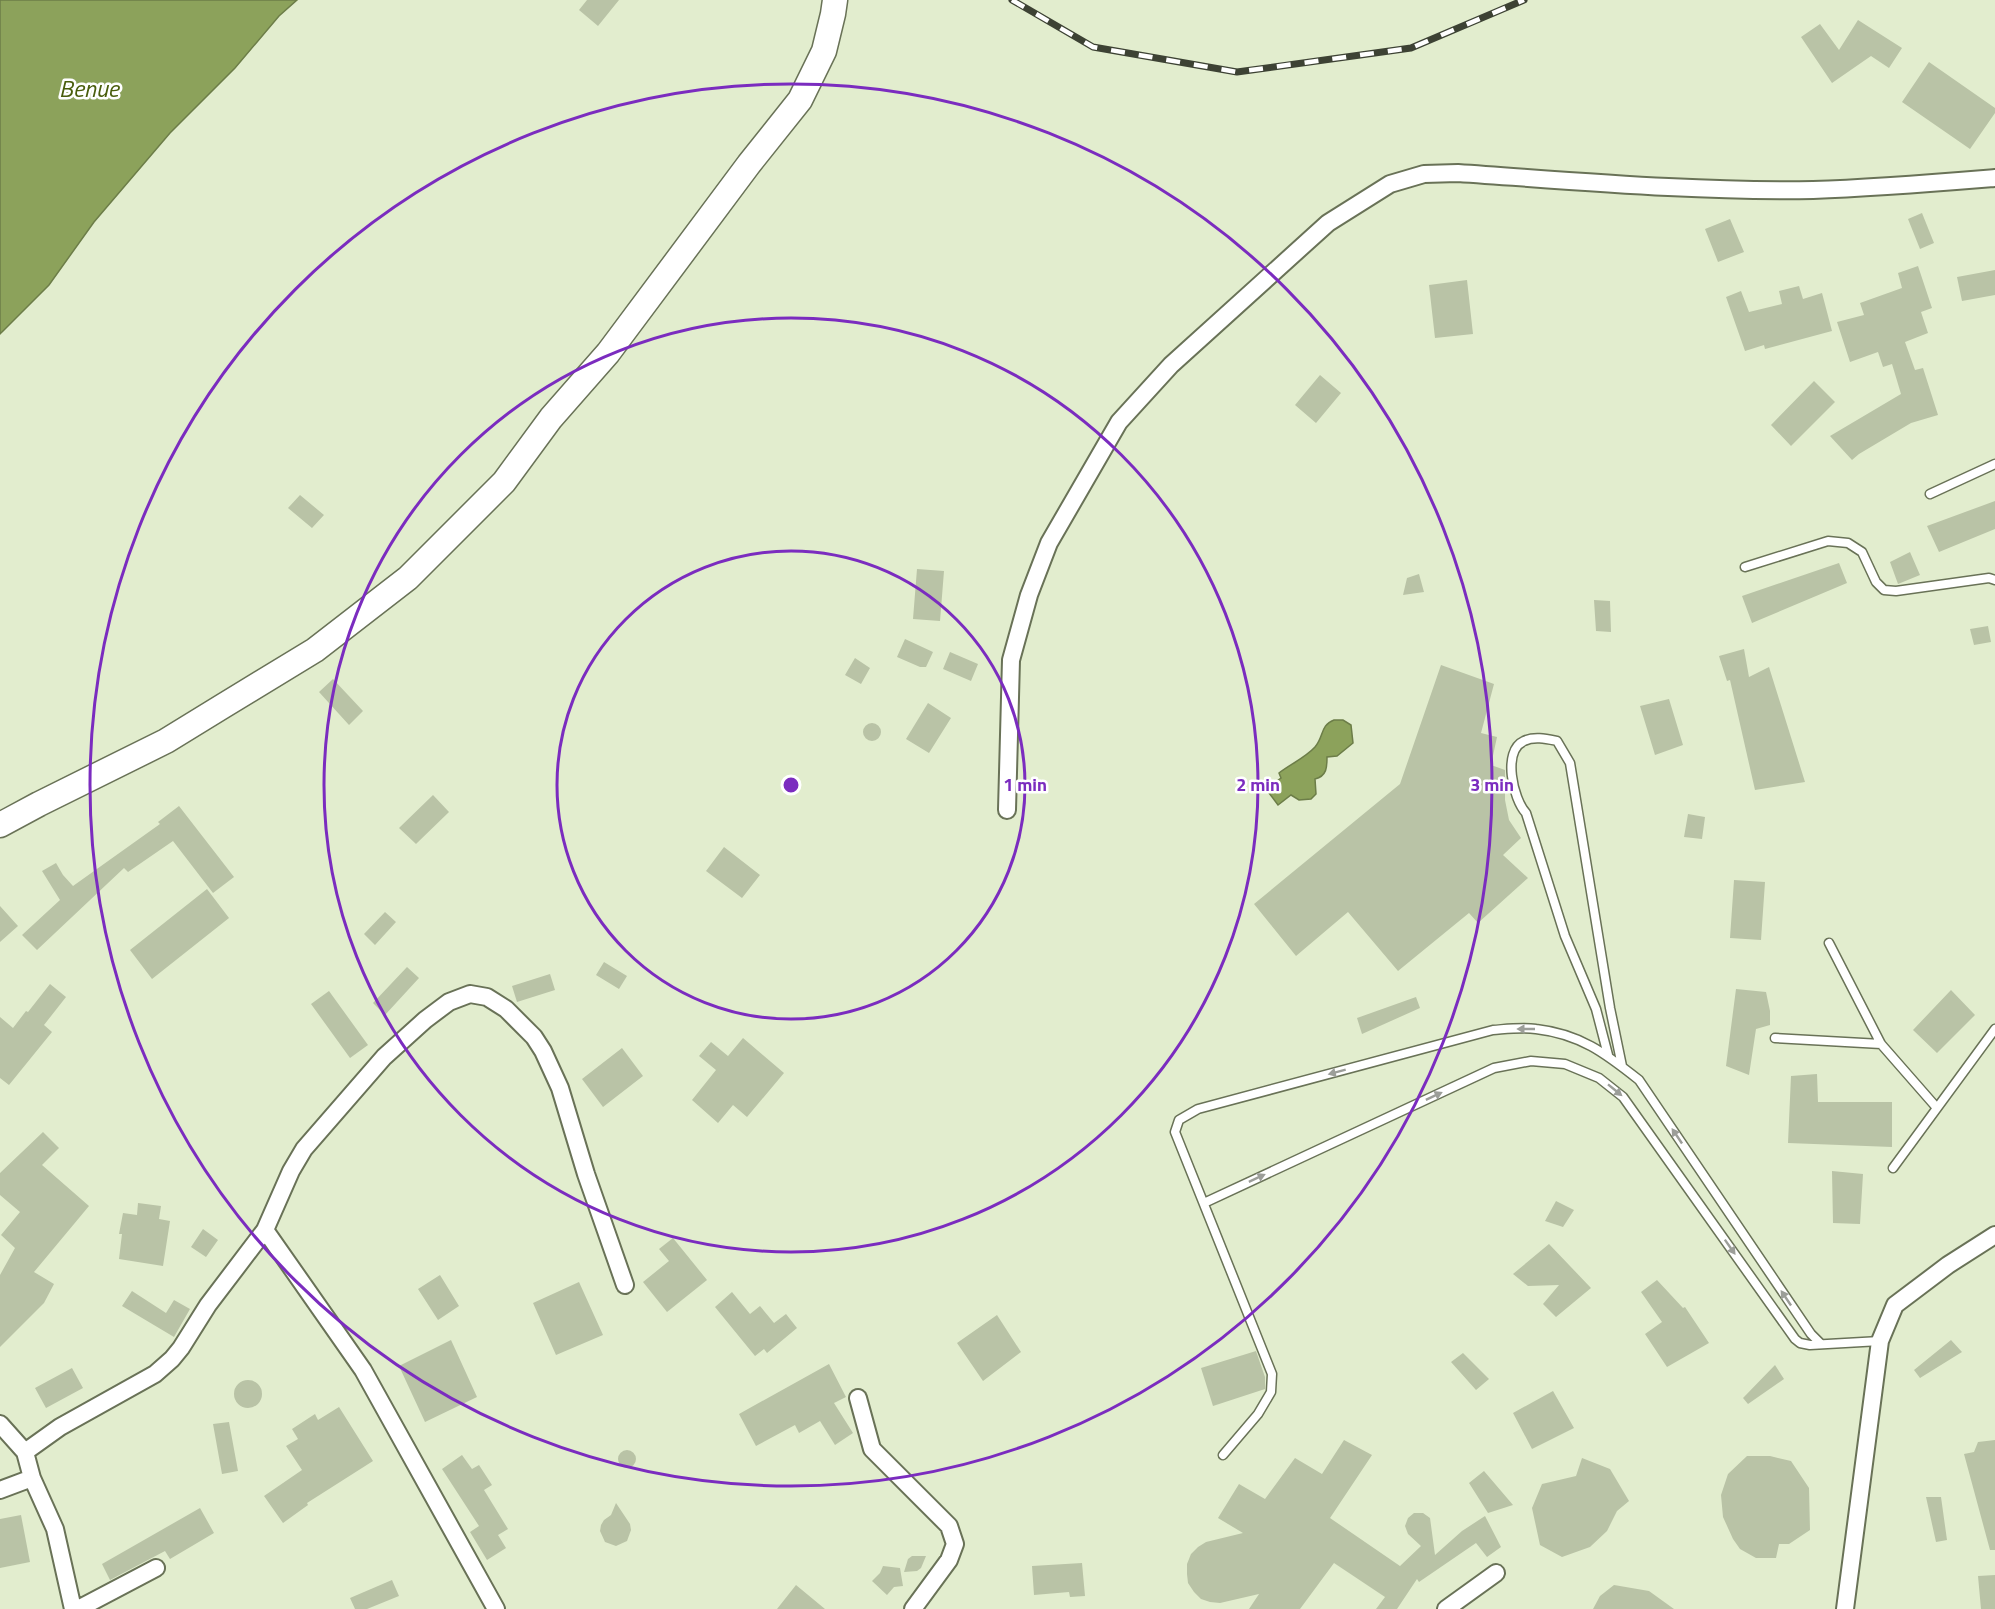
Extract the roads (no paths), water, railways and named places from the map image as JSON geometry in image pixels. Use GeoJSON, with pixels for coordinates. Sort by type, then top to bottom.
{"type":"FeatureCollection","features":[{"type":"Feature","properties":{"kind":"main road"},"geometry":{"type":"LineString","coordinates":[[0,825],[166,741],[315,650],[408,578],[504,482],[550,418],[608,353],[742,173],[800,100],[824,51],[835,0]]}},
{"type":"Feature","properties":{"kind":"street"},"geometry":{"type":"LineString","coordinates":[[1007,810],[1011,660],[1029,595],[1049,543],[1119,422],[1171,365],[1328,223],[1390,184],[1424,174],[1458,173],[1687,187],[1812,190],[1995,178]]}},
{"type":"Feature","properties":{"kind":"street"},"geometry":{"type":"LineString","coordinates":[[25,1452],[60,1427],[155,1374],[172,1359],[208,1305],[265,1230],[291,1171],[304,1149],[384,1057],[449,1002],[470,994],[481,994],[506,1010],[534,1037],[552,1068],[625,1285]]}},
{"type":"Feature","properties":{"kind":"street"},"geometry":{"type":"LineString","coordinates":[[265,1230],[363,1370],[496,1609]]}},
{"type":"Feature","properties":{"kind":"street"},"geometry":{"type":"LineString","coordinates":[[1845,1609],[1880,1341],[1895,1305],[1948,1265],[1995,1235]]}},
{"type":"Feature","properties":{"kind":"street"},"geometry":{"type":"LineString","coordinates":[[858,1398],[872,1449],[949,1526],[955,1544],[949,1560],[913,1609]]}},
{"type":"Feature","properties":{"kind":"street"},"geometry":{"type":"LineString","coordinates":[[0,1424],[25,1452],[32,1478],[55,1529],[73,1609]]}},
{"type":"Feature","properties":{"kind":"street"},"geometry":{"type":"LineString","coordinates":[[0,1490],[32,1478]]}},
{"type":"Feature","properties":{"kind":"street"},"geometry":{"type":"LineString","coordinates":[[78,1609],[156,1568]]}},
{"type":"Feature","properties":{"kind":"street"},"geometry":{"type":"LineString","coordinates":[[1446,1609],[1496,1572]]}},
{"type":"Feature","properties":{"kind":"lane"},"geometry":{"type":"LineString","coordinates":[[1929,494],[1995,464]]}},
{"type":"Feature","properties":{"kind":"lane"},"geometry":{"type":"LineString","coordinates":[[1745,567],[1828,541],[1848,543],[1862,552],[1876,582],[1884,590],[1896,591],[1989,578],[1995,580]]}},
{"type":"Feature","properties":{"kind":"lane"},"geometry":{"type":"LineString","coordinates":[[1608,1055],[1596,1009],[1565,936],[1526,813],[1520,807],[1515,792],[1510,761],[1518,745],[1526,740],[1557,741],[1570,763],[1610,1008],[1622,1066]]}},
{"type":"Feature","properties":{"kind":"lane"},"geometry":{"type":"LineString","coordinates":[[1829,943],[1881,1044],[1937,1108]]}},
{"type":"Feature","properties":{"kind":"lane"},"geometry":{"type":"LineString","coordinates":[[1223,1455],[1258,1414],[1271,1392],[1272,1374],[1175,1132],[1179,1120],[1198,1109],[1493,1030],[1533,1028],[1570,1035],[1608,1055],[1639,1080],[1811,1334],[1821,1344]]}},
{"type":"Feature","properties":{"kind":"lane"},"geometry":{"type":"LineString","coordinates":[[1893,1168],[1995,1029]]}},
{"type":"Feature","properties":{"kind":"lane"},"geometry":{"type":"LineString","coordinates":[[1775,1038],[1881,1044]]}},
{"type":"Feature","properties":{"kind":"lane"},"geometry":{"type":"LineString","coordinates":[[1204,1203],[1494,1068],[1531,1061],[1565,1064],[1599,1078],[1623,1097],[1795,1339],[1800,1343],[1810,1345],[1880,1341]]}},
{"type":"Feature","properties":{"kind":"lane"},"geometry":{"type":"LineString","coordinates":[[1800,1343],[1811,1334]]}},
{"type":"Feature","properties":{"kind":"water","name":"Benue"},"geometry":{"type":"Polygon","coordinates":[[[0,0],[297,0],[279,16],[235,68],[170,133],[94,222],[49,285],[0,334],[0,0]]]}},
{"type":"Feature","properties":{"kind":"water"},"geometry":{"type":"Polygon","coordinates":[[[1334,720],[1343,720],[1351,725],[1353,743],[1337,756],[1327,757],[1326,771],[1315,779],[1316,794],[1311,799],[1299,800],[1291,795],[1278,805],[1266,789],[1281,778],[1279,773],[1315,747],[1326,725],[1334,720]]]}},
{"type":"Feature","properties":{"kind":"railway"},"geometry":{"type":"LineString","coordinates":[[1012,0],[1093,47],[1237,72],[1411,48],[1524,0]]}}]}
